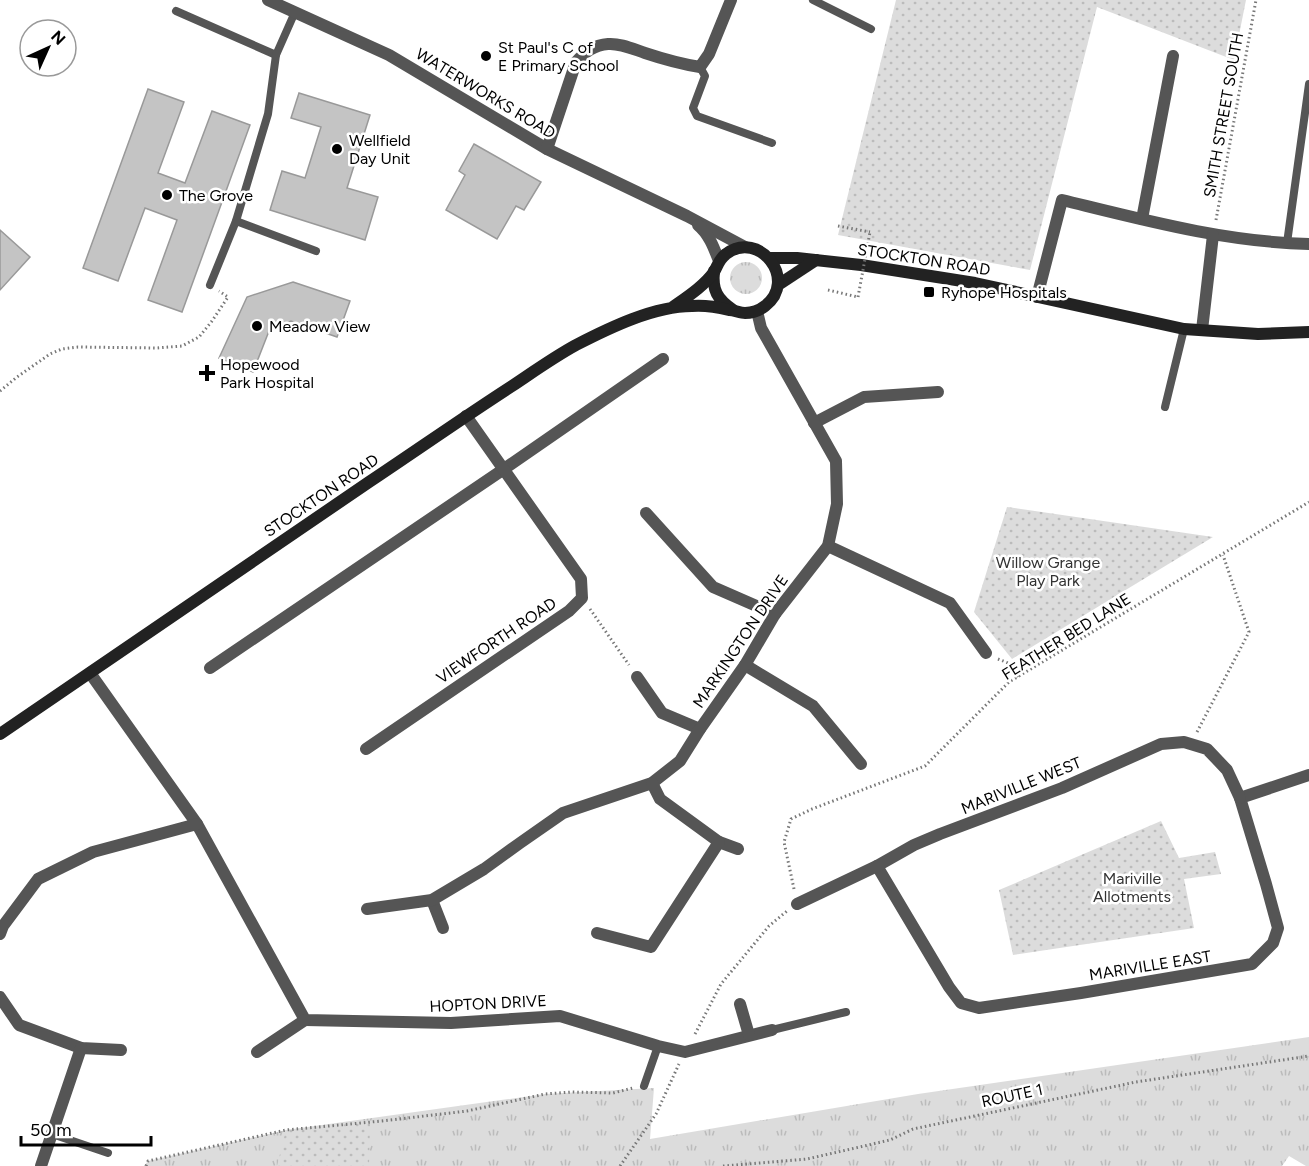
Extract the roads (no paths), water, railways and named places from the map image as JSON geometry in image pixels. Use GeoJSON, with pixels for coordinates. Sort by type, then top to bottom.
{"type":"FeatureCollection","features":[{"type":"Feature","properties":{"kind":"main road","name":"STOCKTON ROAD"},"geometry":{"type":"LineString","coordinates":[[673,307],[688,296],[726,254],[745,247],[758,250],[770,258],[797,258],[861,265],[975,283],[1184,329],[1258,334],[1309,332]]}},
{"type":"Feature","properties":{"kind":"main road"},"geometry":{"type":"LineString","coordinates":[[757,311],[767,305],[778,285],[778,275],[770,258]]}},
{"type":"Feature","properties":{"kind":"main road"},"geometry":{"type":"LineString","coordinates":[[778,285],[816,260]]}},
{"type":"Feature","properties":{"kind":"main road"},"geometry":{"type":"LineString","coordinates":[[716,266],[713,283],[716,294],[723,304],[733,310]]}},
{"type":"Feature","properties":{"kind":"main road","name":"STOCKTON ROAD"},"geometry":{"type":"LineString","coordinates":[[0,734],[466,416],[573,347],[609,328],[673,307],[713,307],[745,313],[757,311]]}},
{"type":"Feature","properties":{"kind":"street","name":"WATERWORKS ROAD"},"geometry":{"type":"LineString","coordinates":[[268,0],[389,55],[547,149],[687,216],[745,247]]}},
{"type":"Feature","properties":{"kind":"street"},"geometry":{"type":"LineString","coordinates":[[547,149],[576,62],[585,51],[608,44],[626,47],[681,64],[700,66],[709,54],[731,0]]}},
{"type":"Feature","properties":{"kind":"street"},"geometry":{"type":"LineString","coordinates":[[1142,219],[1173,56]]}},
{"type":"Feature","properties":{"kind":"street"},"geometry":{"type":"LineString","coordinates":[[1037,297],[1062,200],[1213,235],[1309,244]]}},
{"type":"Feature","properties":{"kind":"street","name":"WATERWORKS ROAD"},"geometry":{"type":"LineString","coordinates":[[687,216],[702,228],[712,244],[716,266]]}},
{"type":"Feature","properties":{"kind":"street"},"geometry":{"type":"LineString","coordinates":[[1202,330],[1213,235]]}},
{"type":"Feature","properties":{"kind":"street","name":"MARKINGTON DRIVE"},"geometry":{"type":"LineString","coordinates":[[367,909],[432,900],[484,869],[563,813],[652,783],[680,761],[699,729],[745,665],[775,614],[828,546],[837,504],[836,461],[761,328],[757,311]]}},
{"type":"Feature","properties":{"kind":"street"},"geometry":{"type":"LineString","coordinates":[[210,668],[663,359]]}},
{"type":"Feature","properties":{"kind":"street"},"geometry":{"type":"LineString","coordinates":[[814,423],[864,397],[938,392]]}},
{"type":"Feature","properties":{"kind":"street"},"geometry":{"type":"LineString","coordinates":[[466,416],[504,469]]}},
{"type":"Feature","properties":{"kind":"street","name":"VIEWFORTH ROAD"},"geometry":{"type":"LineString","coordinates":[[366,749],[569,611],[582,597],[581,579],[504,469]]}},
{"type":"Feature","properties":{"kind":"street"},"geometry":{"type":"LineString","coordinates":[[646,513],[712,587],[775,614]]}},
{"type":"Feature","properties":{"kind":"street"},"geometry":{"type":"LineString","coordinates":[[828,546],[950,603],[986,653]]}},
{"type":"Feature","properties":{"kind":"street"},"geometry":{"type":"LineString","coordinates":[[745,665],[813,706],[861,764]]}},
{"type":"Feature","properties":{"kind":"street"},"geometry":{"type":"LineString","coordinates":[[90,673],[197,824],[305,1020],[257,1052]]}},
{"type":"Feature","properties":{"kind":"street","name":"MARKINGTON DRIVE"},"geometry":{"type":"LineString","coordinates":[[638,677],[662,713],[699,729]]}},
{"type":"Feature","properties":{"kind":"street","name":"MARIVILLE WEST"},"geometry":{"type":"LineString","coordinates":[[797,904],[932,838],[1062,788],[1161,744],[1184,742],[1207,749],[1227,770],[1240,798]]}},
{"type":"Feature","properties":{"kind":"street"},"geometry":{"type":"LineString","coordinates":[[1240,798],[1309,776]]}},
{"type":"Feature","properties":{"kind":"street"},"geometry":{"type":"LineString","coordinates":[[652,783],[660,799],[719,842],[738,849]]}},
{"type":"Feature","properties":{"kind":"street","name":"MARIVILLE EAST"},"geometry":{"type":"LineString","coordinates":[[877,866],[949,987],[962,1003],[979,1008],[1252,964],[1273,943],[1278,928],[1240,798]]}},
{"type":"Feature","properties":{"kind":"street"},"geometry":{"type":"LineString","coordinates":[[0,934],[3,926],[38,879],[93,852],[197,824]]}},
{"type":"Feature","properties":{"kind":"street"},"geometry":{"type":"LineString","coordinates":[[597,933],[651,947],[719,842]]}},
{"type":"Feature","properties":{"kind":"street"},"geometry":{"type":"LineString","coordinates":[[432,900],[443,928]]}},
{"type":"Feature","properties":{"kind":"street"},"geometry":{"type":"LineString","coordinates":[[0,997],[19,1025],[81,1048],[121,1050]]}},
{"type":"Feature","properties":{"kind":"street"},"geometry":{"type":"LineString","coordinates":[[740,1004],[749,1035]]}},
{"type":"Feature","properties":{"kind":"street","name":"HOPTON DRIVE"},"geometry":{"type":"LineString","coordinates":[[305,1020],[452,1023],[560,1016],[685,1052],[772,1030]]}},
{"type":"Feature","properties":{"kind":"street"},"geometry":{"type":"LineString","coordinates":[[41,1166],[81,1048]]}},
{"type":"Feature","properties":{"kind":"lane"},"geometry":{"type":"LineString","coordinates":[[813,0],[871,29]]}},
{"type":"Feature","properties":{"kind":"lane"},"geometry":{"type":"LineString","coordinates":[[176,11],[276,55]]}},
{"type":"Feature","properties":{"kind":"lane"},"geometry":{"type":"LineString","coordinates":[[210,285],[236,221],[268,114],[276,55],[295,12]]}},
{"type":"Feature","properties":{"kind":"lane"},"geometry":{"type":"LineString","coordinates":[[700,66],[705,76],[693,108],[696,116],[772,143]]}},
{"type":"Feature","properties":{"kind":"lane"},"geometry":{"type":"LineString","coordinates":[[1287,243],[1309,84]]}},
{"type":"Feature","properties":{"kind":"lane"},"geometry":{"type":"LineString","coordinates":[[236,221],[316,251]]}},
{"type":"Feature","properties":{"kind":"lane"},"geometry":{"type":"LineString","coordinates":[[1165,407],[1184,329]]}},
{"type":"Feature","properties":{"kind":"lane"},"geometry":{"type":"LineString","coordinates":[[772,1030],[846,1012]]}},
{"type":"Feature","properties":{"kind":"lane"},"geometry":{"type":"LineString","coordinates":[[644,1086],[658,1046]]}},
{"type":"Feature","properties":{"kind":"lane"},"geometry":{"type":"LineString","coordinates":[[52,1134],[108,1153]]}},
{"type":"Feature","properties":{"kind":"place","name":"St Paul's C of E Primary School"},"geometry":{"type":"Point","coordinates":[486,56]}},
{"type":"Feature","properties":{"kind":"place","name":"Wellfield Day Unit"},"geometry":{"type":"Point","coordinates":[337,149]}},
{"type":"Feature","properties":{"kind":"place","name":"The Grove"},"geometry":{"type":"Point","coordinates":[167,195]}},
{"type":"Feature","properties":{"kind":"place","name":"Ryhope Hospitals"},"geometry":{"type":"Point","coordinates":[929,292]}},
{"type":"Feature","properties":{"kind":"place","name":"Meadow View"},"geometry":{"type":"Point","coordinates":[257,326]}},
{"type":"Feature","properties":{"kind":"place","name":"Hopewood Park Hospital"},"geometry":{"type":"Point","coordinates":[207,373]}},
{"type":"Feature","properties":{"kind":"park label","name":"Willow Grange Play Park"},"geometry":{"type":"Point","coordinates":[1048,571]}},
{"type":"Feature","properties":{"kind":"park label","name":"Mariville Allotments"},"geometry":{"type":"Point","coordinates":[1132,887]}}]}
